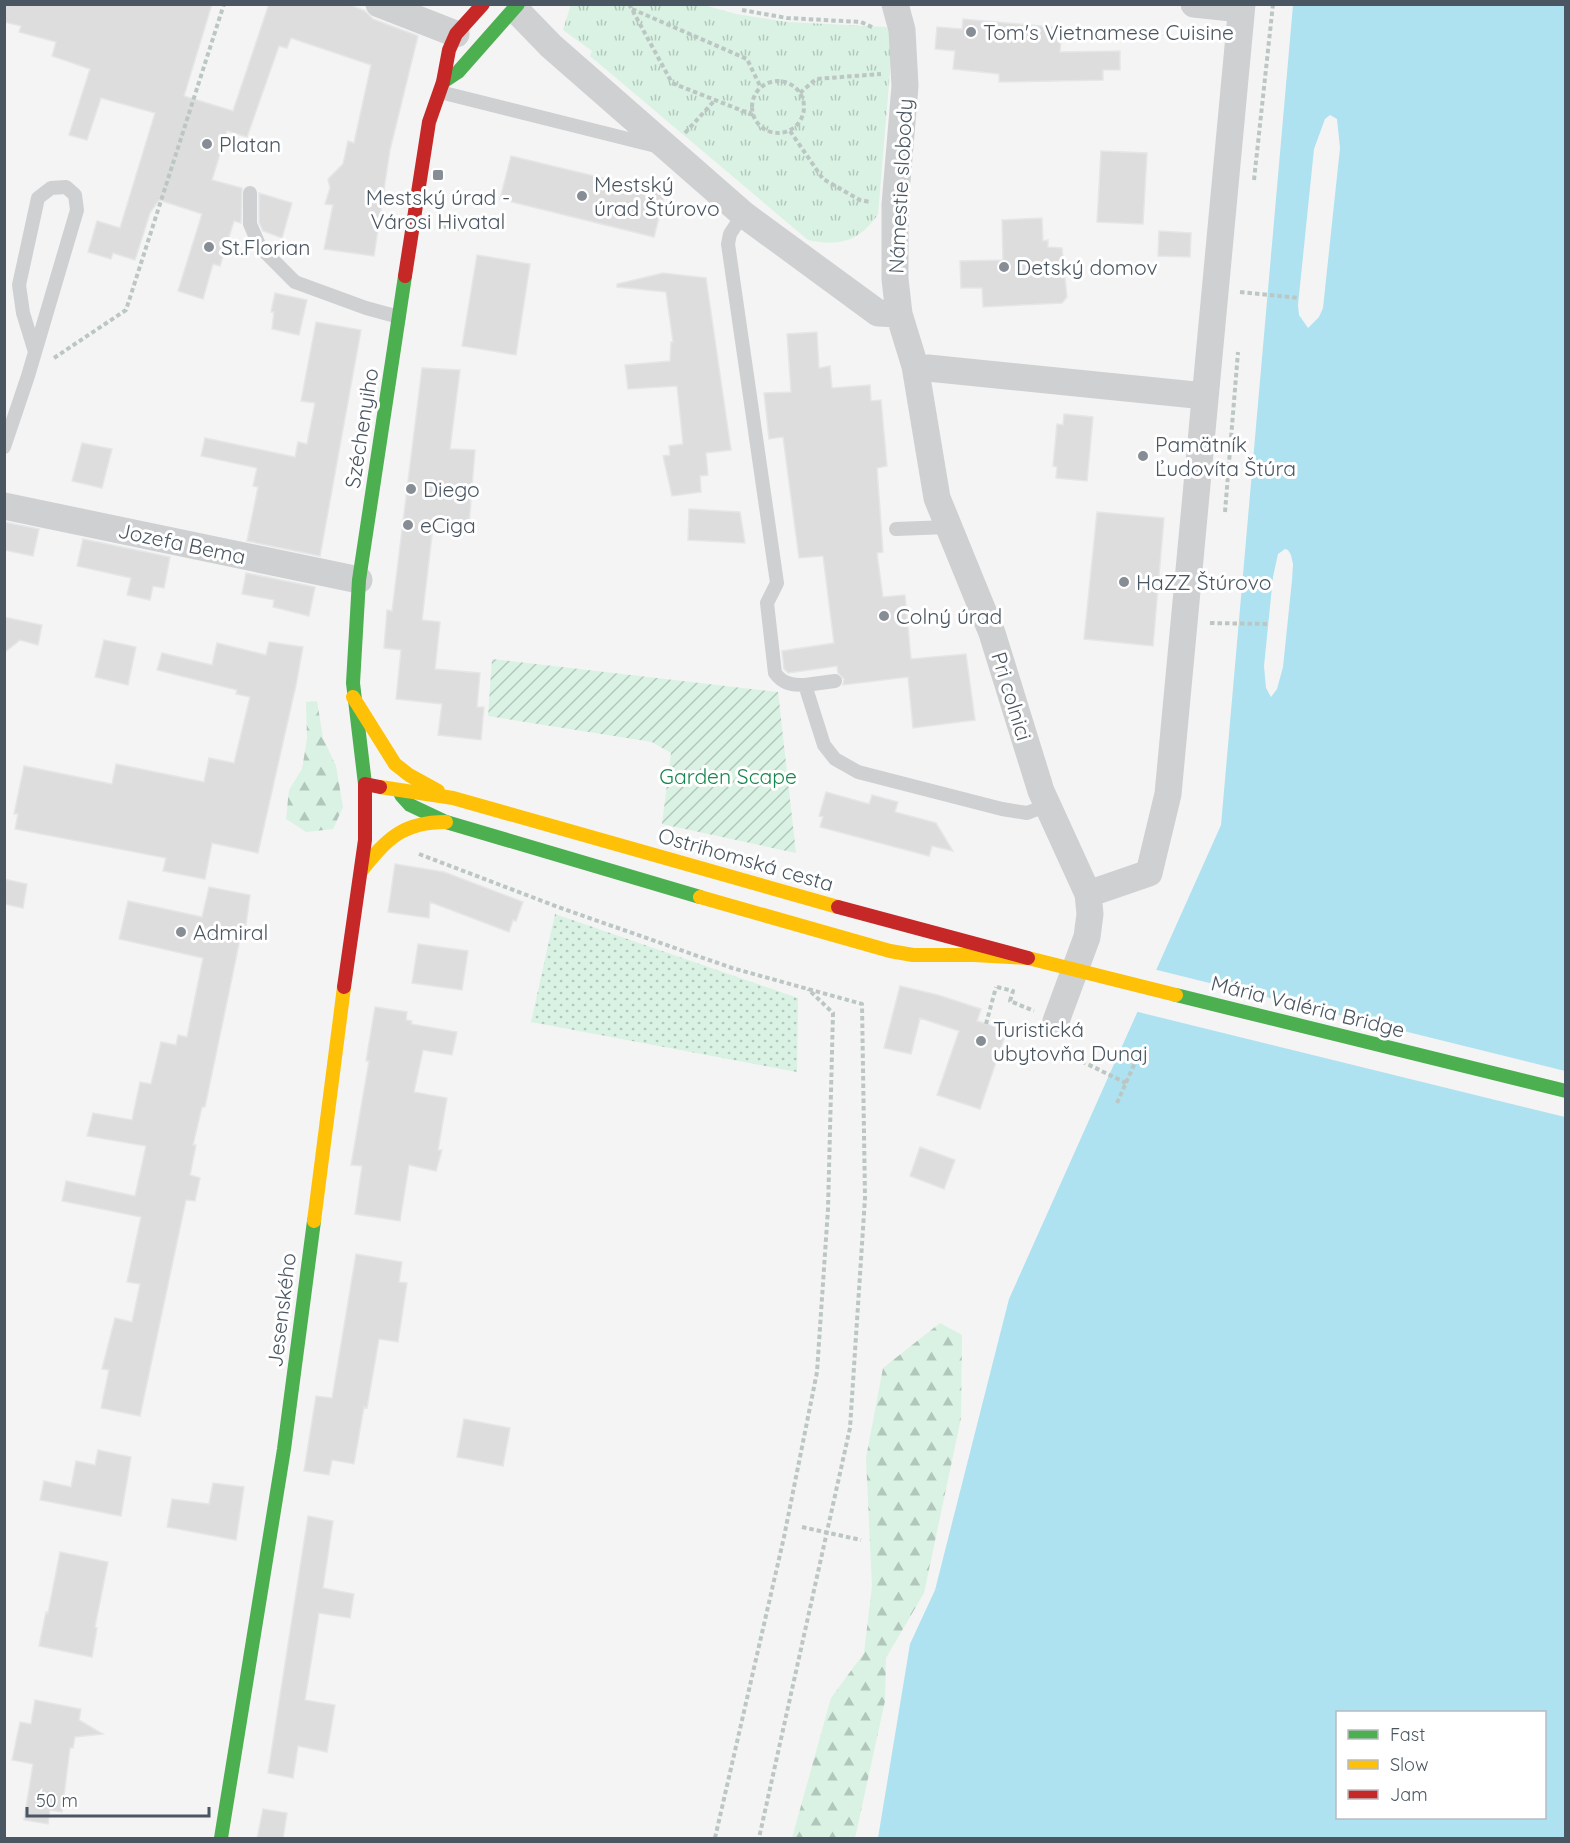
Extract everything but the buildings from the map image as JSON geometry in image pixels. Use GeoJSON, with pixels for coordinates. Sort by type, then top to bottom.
{"type":"FeatureCollection","features":[{"type":"Feature","properties":{"kind":"main road"},"geometry":{"type":"LineString","coordinates":[[456,34],[483,4]]}},
{"type":"Feature","properties":{"kind":"main road"},"geometry":{"type":"LineString","coordinates":[[441,87],[518,9]]}},
{"type":"Feature","properties":{"kind":"main road","name":"Széchenyiho"},"geometry":{"type":"LineString","coordinates":[[365,784],[353,697],[353,653],[359,580],[429,122],[441,87],[449,50],[456,34]]}},
{"type":"Feature","properties":{"kind":"main road"},"geometry":{"type":"LineString","coordinates":[[353,697],[394,764],[426,785],[453,798]]}},
{"type":"Feature","properties":{"kind":"main road"},"geometry":{"type":"LineString","coordinates":[[365,784],[453,798]]}},
{"type":"Feature","properties":{"kind":"main road","name":"Jesenského"},"geometry":{"type":"LineString","coordinates":[[221,1839],[284,1449],[365,840],[365,784]]}},
{"type":"Feature","properties":{"kind":"main road"},"geometry":{"type":"LineString","coordinates":[[398,791],[410,805],[446,822],[890,951],[912,955],[974,955],[1035,960]]}},
{"type":"Feature","properties":{"kind":"main road","name":"Ostrihomská cesta"},"geometry":{"type":"LineString","coordinates":[[453,798],[930,933],[1035,960]]}},
{"type":"Feature","properties":{"kind":"main road"},"geometry":{"type":"LineString","coordinates":[[361,871],[383,844],[398,832],[427,820],[446,822]]}},
{"type":"Feature","properties":{"kind":"main road","name":"Mária Valéria Bridge"},"geometry":{"type":"LineString","coordinates":[[1035,960],[1566,1091]]}},
{"type":"Feature","properties":{"kind":"street"},"geometry":{"type":"LineString","coordinates":[[379,4],[456,34]]}},
{"type":"Feature","properties":{"kind":"street","name":"Námestie slobody"},"geometry":{"type":"LineString","coordinates":[[896,4],[902,30],[905,86],[895,205],[895,279],[899,314],[922,367]]}},
{"type":"Feature","properties":{"kind":"street"},"geometry":{"type":"LineString","coordinates":[[1088,894],[1149,873],[1168,794],[1242,7],[1194,4]]}},
{"type":"Feature","properties":{"kind":"street"},"geometry":{"type":"LineString","coordinates":[[518,9],[552,46],[743,214],[878,313],[899,314]]}},
{"type":"Feature","properties":{"kind":"street"},"geometry":{"type":"LineString","coordinates":[[922,367],[1205,396]]}},
{"type":"Feature","properties":{"kind":"street","name":"Pri colnici"},"geometry":{"type":"LineString","coordinates":[[922,367],[934,486],[947,527],[992,633],[1041,791],[1088,894],[1090,914],[1087,937],[1056,1021]]}},
{"type":"Feature","properties":{"kind":"street","name":"Jozefa Bema"},"geometry":{"type":"LineString","coordinates":[[4,506],[359,580]]}},
{"type":"Feature","properties":{"kind":"lane"},"geometry":{"type":"LineString","coordinates":[[441,87],[670,150]]}},
{"type":"Feature","properties":{"kind":"lane"},"geometry":{"type":"LineString","coordinates":[[4,447],[28,376],[35,352],[76,210],[75,195],[66,186],[51,188],[38,198],[19,285],[23,313],[35,352]]}},
{"type":"Feature","properties":{"kind":"lane"},"geometry":{"type":"LineString","coordinates":[[250,193],[250,224],[260,247],[295,282],[366,308],[399,317]]}},
{"type":"Feature","properties":{"kind":"lane"},"geometry":{"type":"LineString","coordinates":[[743,214],[730,234],[728,244],[777,583],[767,603],[775,673],[780,681],[793,685],[805,686],[835,681]]}},
{"type":"Feature","properties":{"kind":"lane"},"geometry":{"type":"LineString","coordinates":[[896,529],[947,527]]}},
{"type":"Feature","properties":{"kind":"lane"},"geometry":{"type":"LineString","coordinates":[[805,686],[824,745],[835,759],[858,772],[1002,809],[1027,813],[1048,805]]}},
{"type":"Feature","properties":{"kind":"path"},"geometry":{"type":"LineString","coordinates":[[28,376],[126,310],[224,4]]}},
{"type":"Feature","properties":{"kind":"path"},"geometry":{"type":"LineString","coordinates":[[629,4],[672,83],[753,115]]}},
{"type":"Feature","properties":{"kind":"path"},"geometry":{"type":"LineString","coordinates":[[1253,187],[1273,4]]}},
{"type":"Feature","properties":{"kind":"path"},"geometry":{"type":"LineString","coordinates":[[632,9],[747,59],[761,88]]}},
{"type":"Feature","properties":{"kind":"path"},"geometry":{"type":"LineString","coordinates":[[742,10],[787,18],[861,22],[872,26],[881,34]]}},
{"type":"Feature","properties":{"kind":"path"},"geometry":{"type":"LineString","coordinates":[[800,93],[816,79],[892,73]]}},
{"type":"Feature","properties":{"kind":"path"},"geometry":{"type":"LineString","coordinates":[[774,81],[789,83],[800,93],[805,107],[801,121],[790,131],[775,133],[761,128],[753,115],[753,100],[761,88],[774,81]]}},
{"type":"Feature","properties":{"kind":"path"},"geometry":{"type":"LineString","coordinates":[[670,150],[715,100]]}},
{"type":"Feature","properties":{"kind":"path"},"geometry":{"type":"LineString","coordinates":[[790,131],[823,179],[861,200],[879,203]]}},
{"type":"Feature","properties":{"kind":"path"},"geometry":{"type":"LineString","coordinates":[[438,225],[459,229]]}},
{"type":"Feature","properties":{"kind":"path"},"geometry":{"type":"LineString","coordinates":[[1241,302],[1240,291],[1299,298]]}},
{"type":"Feature","properties":{"kind":"path"},"geometry":{"type":"LineString","coordinates":[[1225,512],[1238,349]]}},
{"type":"Feature","properties":{"kind":"path"},"geometry":{"type":"LineString","coordinates":[[1207,623],[1269,624]]}},
{"type":"Feature","properties":{"kind":"path"},"geometry":{"type":"LineString","coordinates":[[414,852],[558,907],[732,968],[862,1004],[865,1198],[850,1428],[759,1839]]}},
{"type":"Feature","properties":{"kind":"path"},"geometry":{"type":"LineString","coordinates":[[986,1024],[996,987]]}},
{"type":"Feature","properties":{"kind":"path"},"geometry":{"type":"LineString","coordinates":[[715,1839],[784,1537],[817,1372],[828,1209],[833,1013],[807,988]]}},
{"type":"Feature","properties":{"kind":"path"},"geometry":{"type":"LineString","coordinates":[[1075,1058],[1126,1083]]}},
{"type":"Feature","properties":{"kind":"path"},"geometry":{"type":"LineString","coordinates":[[1117,1103],[1137,1058]]}},
{"type":"Feature","properties":{"kind":"path"},"geometry":{"type":"LineString","coordinates":[[802,1527],[861,1540]]}},
{"type":"Feature","properties":{"kind":"green space"},"geometry":{"type":"Polygon","coordinates":[[[571,4],[704,5],[736,14],[787,22],[886,27],[893,36],[878,214],[864,230],[848,240],[830,243],[808,240],[590,56],[592,51],[563,30],[571,4]]]}},
{"type":"Feature","properties":{"kind":"green space","name":"Garden Scape"},"geometry":{"type":"Polygon","coordinates":[[[492,659],[778,692],[796,853],[662,824],[671,753],[652,742],[488,716],[492,659]]]}},
{"type":"Feature","properties":{"kind":"green space"},"geometry":{"type":"Polygon","coordinates":[[[317,701],[323,738],[336,766],[343,807],[333,829],[306,832],[286,819],[289,790],[302,769],[307,739],[306,702],[317,701]]]}},
{"type":"Feature","properties":{"kind":"green space"},"geometry":{"type":"Polygon","coordinates":[[[555,914],[798,998],[797,1072],[531,1022],[555,914]]]}},
{"type":"Feature","properties":{"kind":"green space"},"geometry":{"type":"Polygon","coordinates":[[[940,1323],[962,1335],[961,1418],[924,1593],[886,1658],[885,1701],[855,1838],[792,1838],[831,1698],[864,1653],[872,1586],[866,1458],[883,1368],[940,1323]]]}},
{"type":"Feature","properties":{"kind":"water"},"geometry":{"type":"Polygon","coordinates":[[[1293,5],[1565,5],[1565,1838],[878,1838],[910,1644],[935,1590],[1009,1299],[1221,825],[1293,5]]]}},
{"type":"Feature","properties":{"kind":"pier"},"geometry":{"type":"Polygon","coordinates":[[[1330,115],[1337,119],[1340,148],[1323,308],[1319,317],[1308,328],[1299,315],[1298,305],[1314,149],[1325,119],[1330,115]]]}},
{"type":"Feature","properties":{"kind":"pier"},"geometry":{"type":"Polygon","coordinates":[[[1285,549],[1291,555],[1292,580],[1283,667],[1277,689],[1271,697],[1266,688],[1264,666],[1273,577],[1278,554],[1285,549]]]}},
{"type":"Feature","properties":{"kind":"pier"},"geometry":{"type":"Polygon","coordinates":[[[1153,969],[1565,1071],[1565,1117],[1134,1011],[1153,969]]]}},
{"type":"Feature","properties":{"kind":"traffic: fast"},"geometry":{"type":"LineString","coordinates":[[443,82],[458,72],[518,4]]}},
{"type":"Feature","properties":{"kind":"traffic: fast"},"geometry":{"type":"LineString","coordinates":[[365,784],[353,683],[359,580],[405,276]]}},
{"type":"Feature","properties":{"kind":"traffic: fast"},"geometry":{"type":"LineString","coordinates":[[401,795],[410,805],[446,822],[700,897]]}},
{"type":"Feature","properties":{"kind":"traffic: fast"},"geometry":{"type":"LineString","coordinates":[[1176,995],[1566,1091]]}},
{"type":"Feature","properties":{"kind":"traffic: fast"},"geometry":{"type":"LineString","coordinates":[[221,1838],[284,1449],[314,1221]]}},
{"type":"Feature","properties":{"kind":"traffic: slow"},"geometry":{"type":"LineString","coordinates":[[353,697],[395,764],[409,775],[438,791]]}},
{"type":"Feature","properties":{"kind":"traffic: slow"},"geometry":{"type":"LineString","coordinates":[[380,787],[453,798],[838,907]]}},
{"type":"Feature","properties":{"kind":"traffic: slow"},"geometry":{"type":"LineString","coordinates":[[361,871],[397,834],[418,825],[446,822]]}},
{"type":"Feature","properties":{"kind":"traffic: slow"},"geometry":{"type":"LineString","coordinates":[[700,897],[890,951],[913,955],[1028,958],[1176,995]]}},
{"type":"Feature","properties":{"kind":"traffic: slow"},"geometry":{"type":"LineString","coordinates":[[314,1221],[344,987]]}},
{"type":"Feature","properties":{"kind":"traffic: jam"},"geometry":{"type":"LineString","coordinates":[[405,276],[429,122],[443,82],[449,50],[456,34],[483,4]]}},
{"type":"Feature","properties":{"kind":"traffic: jam"},"geometry":{"type":"LineString","coordinates":[[344,987],[365,840],[365,784],[380,787]]}},
{"type":"Feature","properties":{"kind":"traffic: jam"},"geometry":{"type":"LineString","coordinates":[[838,907],[1028,958]]}},
{"type":"Feature","properties":{"kind":"place","name":"Tom's Vietnamese Cuisine"},"geometry":{"type":"Point","coordinates":[971,32]}},
{"type":"Feature","properties":{"kind":"place","name":"Platan"},"geometry":{"type":"Point","coordinates":[207,144]}},
{"type":"Feature","properties":{"kind":"place","name":"Mestský úrad - Városi Hivatal"},"geometry":{"type":"Point","coordinates":[438,175]}},
{"type":"Feature","properties":{"kind":"place","name":"Mestský úrad Štúrovo"},"geometry":{"type":"Point","coordinates":[582,196]}},
{"type":"Feature","properties":{"kind":"place","name":"St.Florian"},"geometry":{"type":"Point","coordinates":[209,247]}},
{"type":"Feature","properties":{"kind":"place","name":"Detský domov"},"geometry":{"type":"Point","coordinates":[1004,267]}},
{"type":"Feature","properties":{"kind":"place","name":"Pamätník Ľudovíta Štúra"},"geometry":{"type":"Point","coordinates":[1143,456]}},
{"type":"Feature","properties":{"kind":"place","name":"Diego"},"geometry":{"type":"Point","coordinates":[411,489]}},
{"type":"Feature","properties":{"kind":"place","name":"eCiga"},"geometry":{"type":"Point","coordinates":[408,525]}},
{"type":"Feature","properties":{"kind":"place","name":"HaZZ Štúrovo"},"geometry":{"type":"Point","coordinates":[1124,582]}},
{"type":"Feature","properties":{"kind":"place","name":"Colný úrad"},"geometry":{"type":"Point","coordinates":[884,616]}},
{"type":"Feature","properties":{"kind":"place","name":"Admiral"},"geometry":{"type":"Point","coordinates":[181,932]}},
{"type":"Feature","properties":{"kind":"place","name":"Turistická ubytovňa Dunaj"},"geometry":{"type":"Point","coordinates":[981,1041]}}]}
